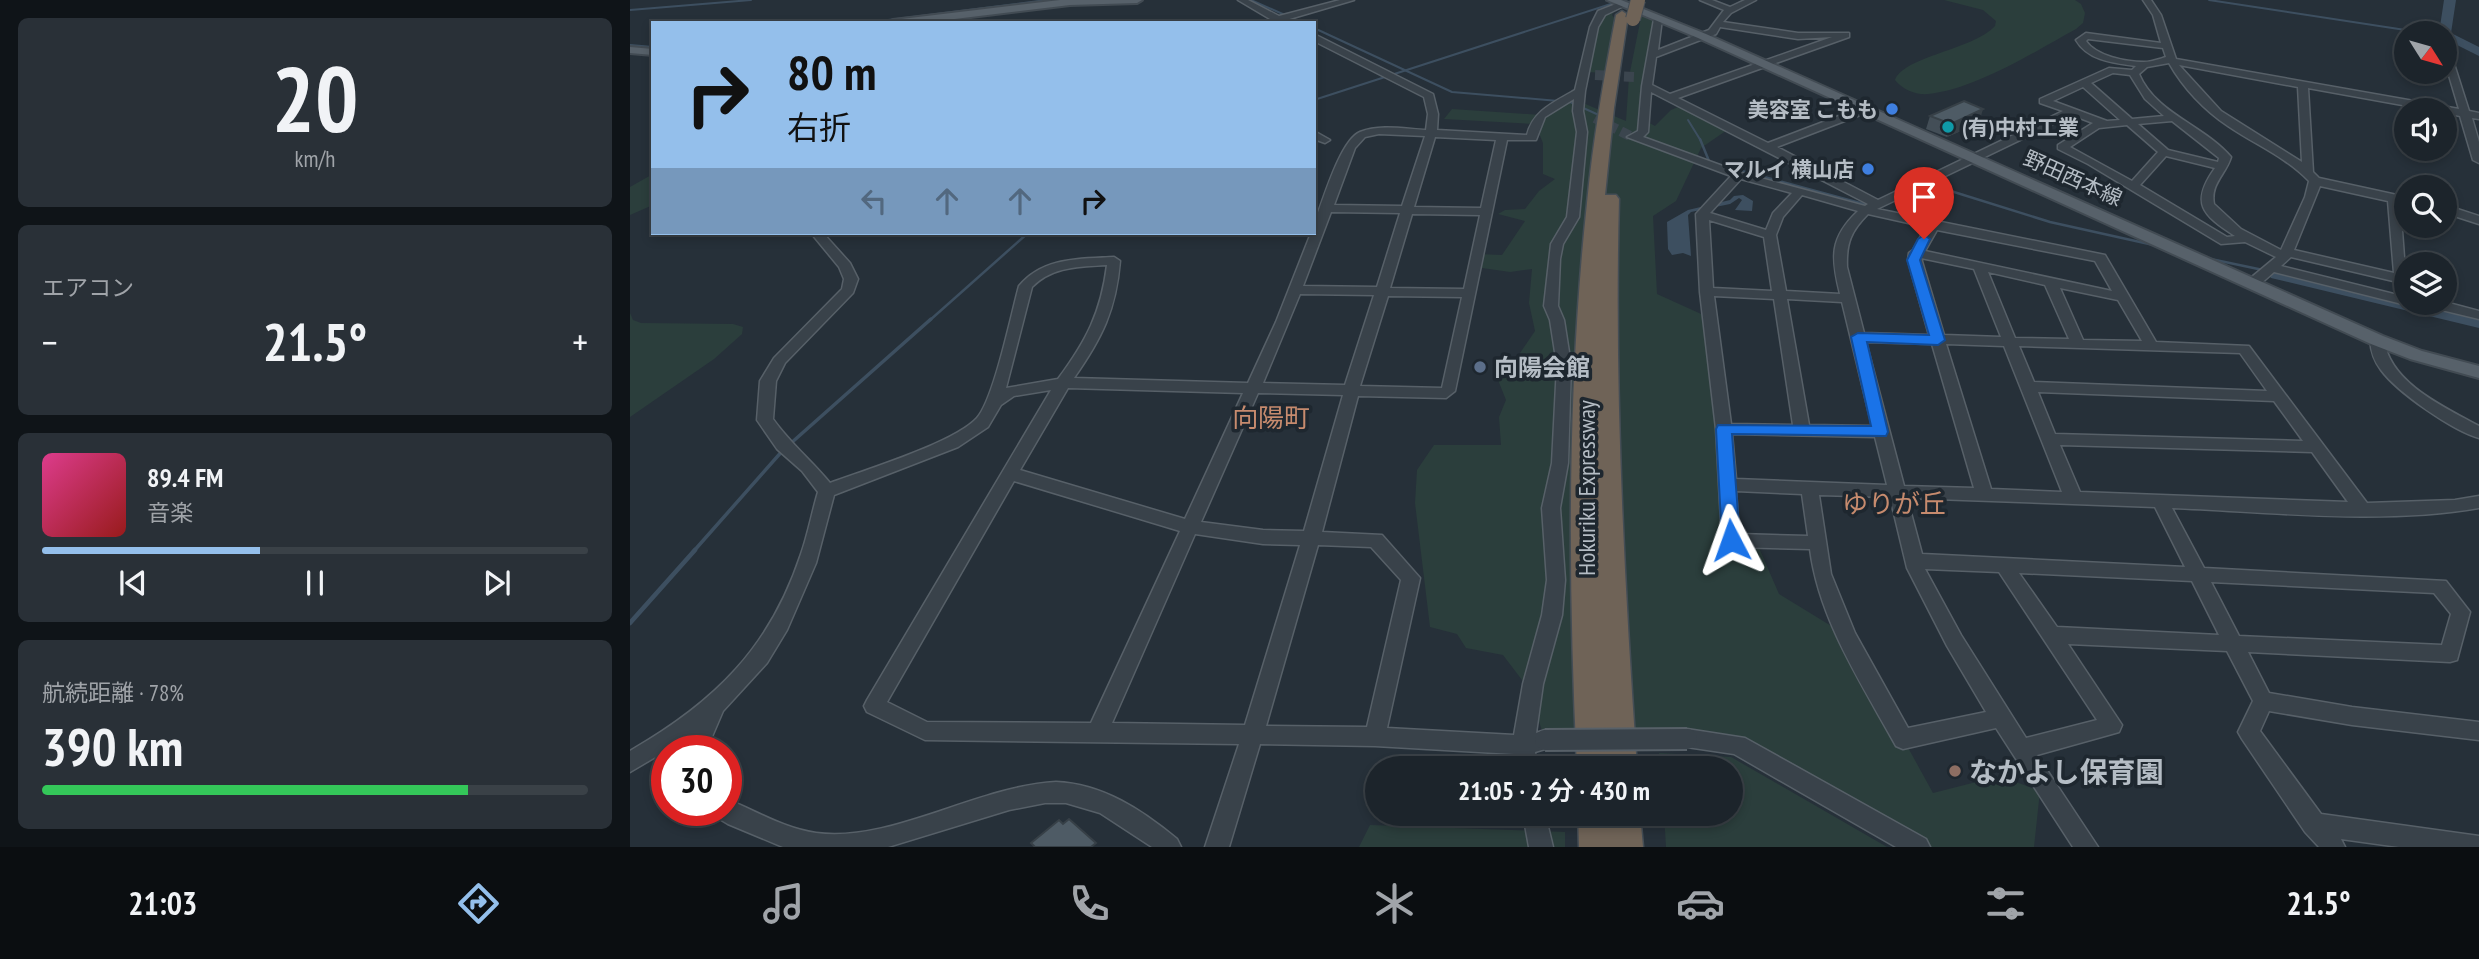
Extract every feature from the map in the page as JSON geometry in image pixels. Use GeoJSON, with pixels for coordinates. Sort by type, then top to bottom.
{"type":"FeatureCollection","features":[{"type":"Feature","properties":{"kind":"highway","name":"Hokuriku Expressway"},"geometry":{"type":"LineString","coordinates":[[1592,756],[1585,523],[1588,283],[1602,128],[1626,6]]}},
{"type":"Feature","properties":{"kind":"highway","name":"Hokuriku Expressway"},"geometry":{"type":"LineString","coordinates":[[1620,756],[1608,522],[1606,284],[1626,6]]}},
{"type":"Feature","properties":{"kind":"highway"},"geometry":{"type":"LineString","coordinates":[[1595,826],[1596,847]]}},
{"type":"Feature","properties":{"kind":"highway"},"geometry":{"type":"LineString","coordinates":[[1625,826],[1626,847]]}},
{"type":"Feature","properties":{"kind":"main road"},"geometry":{"type":"LineString","coordinates":[[907,21],[1035,2],[1137,0]]}},
{"type":"Feature","properties":{"kind":"main road","name":"野田西本線"},"geometry":{"type":"LineString","coordinates":[[1626,6],[1702,36],[2167,246],[2189,255],[2266,274],[2377,340],[2416,355],[2479,372]]}},
{"type":"Feature","properties":{"kind":"main road"},"geometry":{"type":"LineString","coordinates":[[630,50],[651,52]]}},
{"type":"Feature","properties":{"kind":"street"},"geometry":{"type":"LineString","coordinates":[[1242,0],[1282,21],[1350,0]]}},
{"type":"Feature","properties":{"kind":"street"},"geometry":{"type":"LineString","coordinates":[[1704,0],[1731,10]]}},
{"type":"Feature","properties":{"kind":"street"},"geometry":{"type":"LineString","coordinates":[[1651,56],[1713,32],[1717,20],[1752,0]]}},
{"type":"Feature","properties":{"kind":"street"},"geometry":{"type":"LineString","coordinates":[[2147,0],[2159,15],[2173,60],[2214,110],[2312,177],[2394,198]]}},
{"type":"Feature","properties":{"kind":"street"},"geometry":{"type":"LineString","coordinates":[[1097,732],[1296,290],[1328,208],[1333,186],[1350,147],[1361,135],[1379,131],[1532,138],[1537,120],[1572,105],[1580,91],[1599,15],[1626,6]]}},
{"type":"Feature","properties":{"kind":"street"},"geometry":{"type":"LineString","coordinates":[[1658,19],[1644,80],[1638,135],[1738,175],[1872,207],[1933,225],[2101,258],[2152,347]]}},
{"type":"Feature","properties":{"kind":"street"},"geometry":{"type":"LineString","coordinates":[[1671,97],[1846,35],[1759,32],[1717,24]]}},
{"type":"Feature","properties":{"kind":"street"},"geometry":{"type":"LineString","coordinates":[[2167,46],[2086,36],[2081,40],[2084,47],[2093,53],[2144,65],[2173,60],[2479,116]]}},
{"type":"Feature","properties":{"kind":"street"},"geometry":{"type":"LineString","coordinates":[[1217,847],[1311,538],[1351,392],[1431,133],[1433,114],[1429,96],[1316,38]]}},
{"type":"Feature","properties":{"kind":"street"},"geometry":{"type":"LineString","coordinates":[[2106,124],[2044,101],[2112,70],[2134,73],[2144,65]]}},
{"type":"Feature","properties":{"kind":"street"},"geometry":{"type":"LineString","coordinates":[[2134,73],[2135,80],[2146,93],[2173,118],[2225,157],[2224,167],[2211,181],[2206,193],[2207,203],[2221,219],[2245,238],[2286,254],[2394,278]]}},
{"type":"Feature","properties":{"kind":"street"},"geometry":{"type":"LineString","coordinates":[[1583,75],[1595,75]]}},
{"type":"Feature","properties":{"kind":"street"},"geometry":{"type":"LineString","coordinates":[[1644,80],[1872,207]]}},
{"type":"Feature","properties":{"kind":"street"},"geometry":{"type":"LineString","coordinates":[[2083,82],[2164,152],[2224,167]]}},
{"type":"Feature","properties":{"kind":"street"},"geometry":{"type":"LineString","coordinates":[[2266,274],[2286,254],[2311,197],[2312,177],[2304,83]]}},
{"type":"Feature","properties":{"kind":"street"},"geometry":{"type":"LineString","coordinates":[[2457,84],[2479,160]]}},
{"type":"Feature","properties":{"kind":"street"},"geometry":{"type":"LineString","coordinates":[[1572,105],[1595,118]]}},
{"type":"Feature","properties":{"kind":"street"},"geometry":{"type":"LineString","coordinates":[[1525,756],[1523,745],[1533,684],[1552,615],[1556,580],[1551,508],[1560,463],[1564,365],[1558,320],[1551,306],[1557,244],[1573,217],[1582,132],[1572,105]]}},
{"type":"Feature","properties":{"kind":"street"},"geometry":{"type":"LineString","coordinates":[[1773,150],[1773,145],[1864,110]]}},
{"type":"Feature","properties":{"kind":"street"},"geometry":{"type":"LineString","coordinates":[[2072,111],[1872,207],[1842,235],[1839,247],[1840,267],[1894,492],[1914,561],[1931,602],[2001,718],[2086,847]]}},
{"type":"Feature","properties":{"kind":"street"},"geometry":{"type":"LineString","coordinates":[[2173,118],[2096,125],[2062,148],[2092,162],[2225,241],[2245,238]]}},
{"type":"Feature","properties":{"kind":"street"},"geometry":{"type":"LineString","coordinates":[[1316,135],[1325,140]]}},
{"type":"Feature","properties":{"kind":"street"},"geometry":{"type":"LineString","coordinates":[[995,402],[1010,392],[1063,383],[1446,393],[1450,388],[1502,137]]}},
{"type":"Feature","properties":{"kind":"street"},"geometry":{"type":"LineString","coordinates":[[2132,187],[2164,152]]}},
{"type":"Feature","properties":{"kind":"street"},"geometry":{"type":"LineString","coordinates":[[1738,175],[1702,214],[1707,292],[1724,429],[1731,540],[1817,543]]}},
{"type":"Feature","properties":{"kind":"street"},"geometry":{"type":"LineString","coordinates":[[1800,191],[1777,216],[1769,235],[1802,430]]}},
{"type":"Feature","properties":{"kind":"street"},"geometry":{"type":"LineString","coordinates":[[1328,208],[1485,212]]}},
{"type":"Feature","properties":{"kind":"street"},"geometry":{"type":"LineString","coordinates":[[2457,213],[2479,219]]}},
{"type":"Feature","properties":{"kind":"street"},"geometry":{"type":"LineString","coordinates":[[1702,214],[1769,235]]}},
{"type":"Feature","properties":{"kind":"street"},"geometry":{"type":"LineString","coordinates":[[1933,225],[1913,260],[1984,495]]}},
{"type":"Feature","properties":{"kind":"street"},"geometry":{"type":"LineString","coordinates":[[819,235],[845,266],[851,279],[848,290],[779,362],[768,381],[765,421],[827,491]]}},
{"type":"Feature","properties":{"kind":"street"},"geometry":{"type":"LineString","coordinates":[[1915,253],[2123,298]]}},
{"type":"Feature","properties":{"kind":"street"},"geometry":{"type":"LineString","coordinates":[[827,491],[952,443],[982,423],[995,402],[1026,286],[1034,276],[1053,267],[1097,260],[1114,261],[1105,319],[1095,339],[1063,383],[1009,472],[874,706],[925,732],[1375,737],[1523,745],[1545,740],[1687,739],[1737,745],[1918,847]]}},
{"type":"Feature","properties":{"kind":"street"},"geometry":{"type":"LineString","coordinates":[[1979,266],[2074,499]]}},
{"type":"Feature","properties":{"kind":"street"},"geometry":{"type":"LineString","coordinates":[[2266,274],[2394,299]]}},
{"type":"Feature","properties":{"kind":"street"},"geometry":{"type":"LineString","coordinates":[[2051,282],[2078,344]]}},
{"type":"Feature","properties":{"kind":"street"},"geometry":{"type":"LineString","coordinates":[[1296,290],[1469,293]]}},
{"type":"Feature","properties":{"kind":"street"},"geometry":{"type":"LineString","coordinates":[[1707,292],[1849,298]]}},
{"type":"Feature","properties":{"kind":"street"},"geometry":{"type":"LineString","coordinates":[[2457,310],[2479,315]]}},
{"type":"Feature","properties":{"kind":"street"},"geometry":{"type":"LineString","coordinates":[[1858,337],[2244,349],[2362,509]]}},
{"type":"Feature","properties":{"kind":"street"},"geometry":{"type":"LineString","coordinates":[[2377,340],[2376,350],[2390,372],[2421,398],[2479,433]]}},
{"type":"Feature","properties":{"kind":"street"},"geometry":{"type":"LineString","coordinates":[[2028,387],[2279,396]]}},
{"type":"Feature","properties":{"kind":"street"},"geometry":{"type":"LineString","coordinates":[[1724,429],[1880,432]]}},
{"type":"Feature","properties":{"kind":"street"},"geometry":{"type":"LineString","coordinates":[[2049,439],[2316,447]]}},
{"type":"Feature","properties":{"kind":"street"},"geometry":{"type":"LineString","coordinates":[[1009,472],[1189,527],[1263,537],[1376,540],[1411,578],[1375,737]]}},
{"type":"Feature","properties":{"kind":"street"},"geometry":{"type":"LineString","coordinates":[[1727,485],[2362,509],[2455,506],[2479,502]]}},
{"type":"Feature","properties":{"kind":"street"},"geometry":{"type":"LineString","coordinates":[[1810,488],[1822,574],[1846,635],[1903,739],[2001,718]]}},
{"type":"Feature","properties":{"kind":"street"},"geometry":{"type":"LineString","coordinates":[[630,762],[666,743],[713,710],[741,681],[782,624],[808,561],[827,491]]}},
{"type":"Feature","properties":{"kind":"street"},"geometry":{"type":"LineString","coordinates":[[2161,503],[2263,701]]}},
{"type":"Feature","properties":{"kind":"street"},"geometry":{"type":"LineString","coordinates":[[1914,561],[2439,586],[2461,611],[2450,654],[2053,635]]}},
{"type":"Feature","properties":{"kind":"street"},"geometry":{"type":"LineString","coordinates":[[2004,565],[2112,725],[2022,749]]}},
{"type":"Feature","properties":{"kind":"street"},"geometry":{"type":"LineString","coordinates":[[2263,701],[2352,716],[2479,732]]}},
{"type":"Feature","properties":{"kind":"street"},"geometry":{"type":"LineString","coordinates":[[2263,701],[2249,732],[2313,824],[2333,847]]}},
{"type":"Feature","properties":{"kind":"street"},"geometry":{"type":"LineString","coordinates":[[702,735],[713,710]]}},
{"type":"Feature","properties":{"kind":"street"},"geometry":{"type":"LineString","coordinates":[[742,820],[787,836],[826,845],[879,838],[1005,800],[1064,792],[1091,798],[1141,823],[1169,847]]}},
{"type":"Feature","properties":{"kind":"street"},"geometry":{"type":"LineString","coordinates":[[2313,824],[2479,846]]}},
{"type":"Feature","properties":{"kind":"street"},"geometry":{"type":"LineString","coordinates":[[1537,826],[1541,847]]}},
{"type":"Feature","properties":{"kind":"green space"},"geometry":{"type":"Polygon","coordinates":[[[1944,0],[2075,0],[2081,4],[2085,13],[2083,23],[2076,29],[1984,77],[1946,91],[1914,93],[1895,80],[1901,72],[1911,65],[1971,41],[1995,26],[1996,21],[1983,10],[1944,0]]]}},
{"type":"Feature","properties":{"kind":"green space"},"geometry":{"type":"Polygon","coordinates":[[[1615,9],[1612,15],[1616,20],[1604,73],[1588,72],[1602,15],[1615,9]]]}},
{"type":"Feature","properties":{"kind":"green space"},"geometry":{"type":"Polygon","coordinates":[[[1642,12],[1658,19],[1644,120],[1655,126],[1671,110],[1685,104],[1730,128],[1701,148],[1676,201],[1653,216],[1657,294],[1710,318],[1731,540],[1756,541],[1779,594],[1846,635],[1933,793],[2000,776],[2040,791],[2034,847],[1918,847],[1737,745],[1545,740],[1528,688],[1503,655],[1466,648],[1457,634],[1430,627],[1415,503],[1417,470],[1434,445],[1501,445],[1499,417],[1506,400],[1496,375],[1502,364],[1518,356],[1535,331],[1529,303],[1532,269],[1510,272],[1475,267],[1477,254],[1502,255],[1525,221],[1498,214],[1505,210],[1525,209],[1539,191],[1555,179],[1543,174],[1543,143],[1535,124],[1444,119],[1452,109],[1541,115],[1571,98],[1626,121],[1629,77],[1642,12]]]}},
{"type":"Feature","properties":{"kind":"green space"},"geometry":{"type":"Polygon","coordinates":[[[651,175],[651,206],[630,215],[630,187],[651,175]]]}},
{"type":"Feature","properties":{"kind":"green space"},"geometry":{"type":"Polygon","coordinates":[[[630,313],[633,320],[641,323],[733,324],[743,327],[742,334],[714,359],[630,417],[630,313]]]}},
{"type":"Feature","properties":{"kind":"green space"},"geometry":{"type":"Polygon","coordinates":[[[1659,753],[1713,756],[1659,756],[1659,753]]]}},
{"type":"Feature","properties":{"kind":"green space"},"geometry":{"type":"Polygon","coordinates":[[[1743,764],[1887,847],[1666,847],[1665,826],[1743,826],[1743,764]]]}},
{"type":"Feature","properties":{"kind":"green space"},"geometry":{"type":"Polygon","coordinates":[[[1370,826],[1565,832],[1565,847],[1359,847],[1370,826]]]}},
{"type":"Feature","properties":{"kind":"water"},"geometry":{"type":"Polygon","coordinates":[[[1743,195],[1753,201],[1752,211],[1735,210],[1742,200],[1739,198],[1730,204],[1691,212],[1688,215],[1691,256],[1683,253],[1672,255],[1668,249],[1667,222],[1688,210],[1743,195]]]}},
{"type":"Feature","properties":{"kind":"building"},"geometry":{"type":"Polygon","coordinates":[[[1964,101],[1983,109],[1951,124],[1930,116],[1964,101]]]}},
{"type":"Feature","properties":{"kind":"building"},"geometry":{"type":"Polygon","coordinates":[[[1069,819],[1096,843],[1091,847],[1035,847],[1031,843],[1059,820],[1063,824],[1069,819]]]}},
{"type":"Feature","properties":{"kind":"waterway"},"geometry":{"type":"LineString","coordinates":[[630,10],[751,0]]}},
{"type":"Feature","properties":{"kind":"waterway"},"geometry":{"type":"LineString","coordinates":[[880,21],[1047,0]]}},
{"type":"Feature","properties":{"kind":"waterway"},"geometry":{"type":"LineString","coordinates":[[1251,0],[1298,21]]}},
{"type":"Feature","properties":{"kind":"waterway"},"geometry":{"type":"LineString","coordinates":[[1405,70],[1623,0]]}},
{"type":"Feature","properties":{"kind":"waterway"},"geometry":{"type":"LineString","coordinates":[[2209,0],[2394,28]]}},
{"type":"Feature","properties":{"kind":"waterway"},"geometry":{"type":"LineString","coordinates":[[2450,0],[2445,34],[2479,52]]}},
{"type":"Feature","properties":{"kind":"waterway"},"geometry":{"type":"LineString","coordinates":[[1316,29],[1405,70]]}},
{"type":"Feature","properties":{"kind":"waterway"},"geometry":{"type":"LineString","coordinates":[[630,45],[651,47]]}},
{"type":"Feature","properties":{"kind":"waterway"},"geometry":{"type":"LineString","coordinates":[[1316,99],[1405,70]]}},
{"type":"Feature","properties":{"kind":"waterway"},"geometry":{"type":"LineString","coordinates":[[1405,70],[1452,92],[1570,102],[1601,116]]}},
{"type":"Feature","properties":{"kind":"waterway"},"geometry":{"type":"LineString","coordinates":[[1688,120],[1700,140]]}},
{"type":"Feature","properties":{"kind":"waterway"},"geometry":{"type":"LineString","coordinates":[[1700,140],[1709,161]]}},
{"type":"Feature","properties":{"kind":"waterway"},"geometry":{"type":"LineString","coordinates":[[1716,164],[1871,206]]}},
{"type":"Feature","properties":{"kind":"waterway"},"geometry":{"type":"LineString","coordinates":[[1922,186],[1938,187],[2050,222],[2158,246]]}},
{"type":"Feature","properties":{"kind":"waterway"},"geometry":{"type":"LineString","coordinates":[[929,321],[1026,235]]}},
{"type":"Feature","properties":{"kind":"waterway"},"geometry":{"type":"LineString","coordinates":[[2206,258],[2263,270]]}},
{"type":"Feature","properties":{"kind":"waterway"},"geometry":{"type":"LineString","coordinates":[[2277,274],[2479,322]]}},
{"type":"Feature","properties":{"kind":"waterway"},"geometry":{"type":"LineString","coordinates":[[790,444],[931,319]]}},
{"type":"Feature","properties":{"kind":"waterway"},"geometry":{"type":"LineString","coordinates":[[693,552],[784,449]]}},
{"type":"Feature","properties":{"kind":"waterway"},"geometry":{"type":"LineString","coordinates":[[630,623],[695,550]]}},
{"type":"Feature","properties":{"kind":"tunnel"},"geometry":{"type":"LineString","coordinates":[[1595,75],[1636,77]]}},
{"type":"Feature","properties":{"kind":"tunnel"},"geometry":{"type":"LineString","coordinates":[[1595,118],[1632,137]]}},
{"type":"Feature","properties":{"kind":"place","name":"美容室 こもも"},"geometry":{"type":"Point","coordinates":[1892,109]}},
{"type":"Feature","properties":{"kind":"place","name":"(有)中村工業"},"geometry":{"type":"Point","coordinates":[1948,127]}},
{"type":"Feature","properties":{"kind":"place","name":"マルイ 横山店"},"geometry":{"type":"Point","coordinates":[1868,169]}},
{"type":"Feature","properties":{"kind":"place","name":"向陽会館"},"geometry":{"type":"Point","coordinates":[1480,367]}},
{"type":"Feature","properties":{"kind":"place","name":"なかよし保育園"},"geometry":{"type":"Point","coordinates":[1955,771]}},
{"type":"Feature","properties":{"kind":"district","name":"向陽町"},"geometry":{"type":"Point","coordinates":[1271,417]}},
{"type":"Feature","properties":{"kind":"district","name":"ゆりが丘"},"geometry":{"type":"Point","coordinates":[1894,503]}},
{"type":"Feature","properties":{"kind":"route"},"geometry":{"type":"LineString","coordinates":[[1731,540],[1724,429],[1880,432],[1858,337],[1938,340],[1913,260],[1924,239]]}}]}
